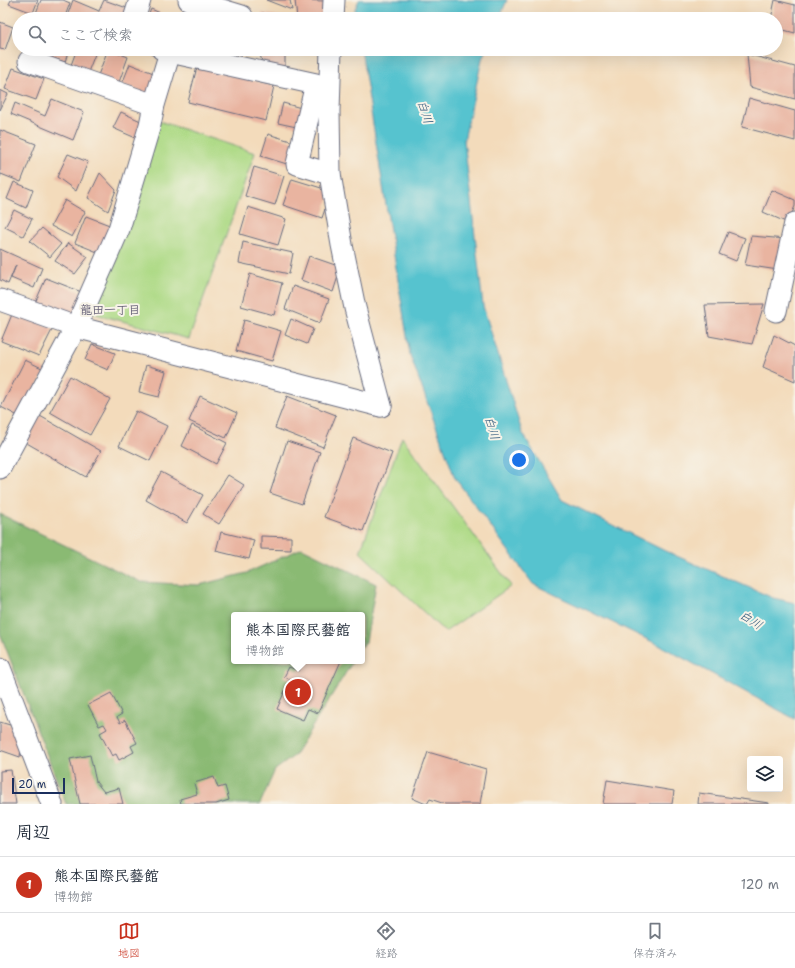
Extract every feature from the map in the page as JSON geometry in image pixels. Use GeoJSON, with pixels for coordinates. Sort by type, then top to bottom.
{"type":"FeatureCollection","features":[{"type":"Feature","properties":{"kind":"street"},"geometry":{"type":"LineString","coordinates":[[136,12],[140,0]]}},
{"type":"Feature","properties":{"kind":"street"},"geometry":{"type":"LineString","coordinates":[[189,0],[229,12]]}},
{"type":"Feature","properties":{"kind":"street"},"geometry":{"type":"LineString","coordinates":[[333,12],[334,0]]}},
{"type":"Feature","properties":{"kind":"street"},"geometry":{"type":"LineString","coordinates":[[0,468],[76,326],[119,229],[150,125],[165,56]]}},
{"type":"Feature","properties":{"kind":"street"},"geometry":{"type":"LineString","coordinates":[[221,56],[232,57],[316,84],[297,164],[330,174]]}},
{"type":"Feature","properties":{"kind":"street"},"geometry":{"type":"LineString","coordinates":[[0,300],[76,326],[382,406],[355,308],[342,246],[330,174],[329,111],[331,56]]}},
{"type":"Feature","properties":{"kind":"street"},"geometry":{"type":"LineString","coordinates":[[29,61],[154,105]]}},
{"type":"Feature","properties":{"kind":"street"},"geometry":{"type":"LineString","coordinates":[[776,311],[795,223]]}},
{"type":"Feature","properties":{"kind":"street"},"geometry":{"type":"LineString","coordinates":[[0,668],[52,804]]}},
{"type":"Feature","properties":{"kind":"green space"},"geometry":{"type":"Polygon","coordinates":[[[159,121],[255,153],[189,339],[92,313],[159,121]]]}},
{"type":"Feature","properties":{"kind":"green space"},"geometry":{"type":"Polygon","coordinates":[[[402,437],[511,586],[445,632],[360,552],[402,437]]]}},
{"type":"Feature","properties":{"kind":"green space"},"geometry":{"type":"Polygon","coordinates":[[[0,514],[141,582],[199,585],[247,573],[302,548],[376,584],[365,642],[365,612],[231,612],[231,664],[351,664],[294,756],[275,770],[260,804],[66,804],[0,633],[0,514]]]}},
{"type":"Feature","properties":{"kind":"water"},"geometry":{"type":"Polygon","coordinates":[[[359,0],[507,0],[502,12],[355,12],[359,0]]]}},
{"type":"Feature","properties":{"kind":"water","name":"白川"},"geometry":{"type":"Polygon","coordinates":[[[362,56],[483,56],[464,140],[483,306],[522,432],[562,500],[665,551],[773,598],[795,603],[795,719],[661,646],[533,584],[455,478],[410,355],[362,56]]]}},
{"type":"Feature","properties":{"kind":"building"},"geometry":{"type":"Polygon","coordinates":[[[11,0],[38,0],[33,12],[9,4],[11,0]]]}},
{"type":"Feature","properties":{"kind":"building"},"geometry":{"type":"Polygon","coordinates":[[[41,0],[63,0],[70,3],[67,12],[36,12],[41,0]]]}},
{"type":"Feature","properties":{"kind":"building"},"geometry":{"type":"Polygon","coordinates":[[[73,0],[99,11],[104,0],[127,8],[126,12],[69,12],[73,0]]]}},
{"type":"Feature","properties":{"kind":"building"},"geometry":{"type":"Polygon","coordinates":[[[266,0],[290,0],[292,10],[266,0]]]}},
{"type":"Feature","properties":{"kind":"building"},"geometry":{"type":"Polygon","coordinates":[[[295,0],[326,1],[323,12],[296,12],[295,0]]]}},
{"type":"Feature","properties":{"kind":"building"},"geometry":{"type":"Polygon","coordinates":[[[775,0],[795,5],[795,33],[783,30],[783,12],[772,12],[775,0]]]}},
{"type":"Feature","properties":{"kind":"building"},"geometry":{"type":"Polygon","coordinates":[[[151,9],[158,12],[150,12],[151,9]]]}},
{"type":"Feature","properties":{"kind":"building"},"geometry":{"type":"Polygon","coordinates":[[[0,22],[12,27],[12,30],[5,50],[0,49],[0,22]]]}},
{"type":"Feature","properties":{"kind":"building"},"geometry":{"type":"Polygon","coordinates":[[[47,56],[67,56],[65,62],[47,56]]]}},
{"type":"Feature","properties":{"kind":"building"},"geometry":{"type":"Polygon","coordinates":[[[74,56],[94,56],[88,72],[71,65],[74,56]]]}},
{"type":"Feature","properties":{"kind":"building"},"geometry":{"type":"Polygon","coordinates":[[[105,56],[128,57],[118,85],[97,78],[105,56]]]}},
{"type":"Feature","properties":{"kind":"building"},"geometry":{"type":"Polygon","coordinates":[[[219,56],[228,56],[227,59],[219,56]]]}},
{"type":"Feature","properties":{"kind":"building"},"geometry":{"type":"Polygon","coordinates":[[[260,56],[285,56],[285,73],[263,64],[260,56]]]}},
{"type":"Feature","properties":{"kind":"building"},"geometry":{"type":"Polygon","coordinates":[[[747,56],[754,56],[795,67],[795,99],[750,87],[747,56]]]}},
{"type":"Feature","properties":{"kind":"building"},"geometry":{"type":"Polygon","coordinates":[[[130,64],[156,74],[148,95],[122,84],[130,64]]]}},
{"type":"Feature","properties":{"kind":"building"},"geometry":{"type":"Polygon","coordinates":[[[197,67],[274,86],[266,121],[188,102],[197,67]]]}},
{"type":"Feature","properties":{"kind":"building"},"geometry":{"type":"Polygon","coordinates":[[[13,68],[44,79],[36,100],[5,89],[13,68]]]}},
{"type":"Feature","properties":{"kind":"building"},"geometry":{"type":"Polygon","coordinates":[[[0,90],[8,94],[0,110],[0,90]]]}},
{"type":"Feature","properties":{"kind":"building"},"geometry":{"type":"Polygon","coordinates":[[[749,98],[795,111],[795,141],[742,127],[749,98]]]}},
{"type":"Feature","properties":{"kind":"building"},"geometry":{"type":"Polygon","coordinates":[[[52,99],[84,112],[73,140],[11,114],[15,103],[45,116],[52,99]]]}},
{"type":"Feature","properties":{"kind":"building"},"geometry":{"type":"Polygon","coordinates":[[[283,103],[305,109],[301,128],[278,123],[283,103]]]}},
{"type":"Feature","properties":{"kind":"building"},"geometry":{"type":"Polygon","coordinates":[[[121,112],[145,123],[138,139],[113,128],[121,112]]]}},
{"type":"Feature","properties":{"kind":"building"},"geometry":{"type":"Polygon","coordinates":[[[0,130],[36,144],[21,182],[1,174],[0,177],[0,130]]]}},
{"type":"Feature","properties":{"kind":"building"},"geometry":{"type":"Polygon","coordinates":[[[268,134],[297,143],[290,165],[261,156],[268,134]]]}},
{"type":"Feature","properties":{"kind":"building"},"geometry":{"type":"Polygon","coordinates":[[[68,154],[88,162],[76,191],[57,177],[68,154]]]}},
{"type":"Feature","properties":{"kind":"building"},"geometry":{"type":"Polygon","coordinates":[[[254,167],[284,176],[275,205],[245,196],[254,167]]]}},
{"type":"Feature","properties":{"kind":"building"},"geometry":{"type":"Polygon","coordinates":[[[100,173],[116,190],[108,211],[88,198],[100,173]]]}},
{"type":"Feature","properties":{"kind":"building"},"geometry":{"type":"Polygon","coordinates":[[[292,179],[331,191],[322,218],[283,205],[292,179]]]}},
{"type":"Feature","properties":{"kind":"building"},"geometry":{"type":"Polygon","coordinates":[[[14,182],[33,190],[26,208],[7,199],[14,182]]]}},
{"type":"Feature","properties":{"kind":"building"},"geometry":{"type":"Polygon","coordinates":[[[772,190],[795,200],[795,206],[788,223],[763,212],[772,190]]]}},
{"type":"Feature","properties":{"kind":"building"},"geometry":{"type":"Polygon","coordinates":[[[65,200],[85,212],[72,237],[51,226],[65,200]]]}},
{"type":"Feature","properties":{"kind":"building"},"geometry":{"type":"Polygon","coordinates":[[[248,207],[286,219],[278,245],[240,234],[248,207]]]}},
{"type":"Feature","properties":{"kind":"building"},"geometry":{"type":"Polygon","coordinates":[[[14,210],[32,219],[23,236],[5,227],[14,210]]]}},
{"type":"Feature","properties":{"kind":"building"},"geometry":{"type":"Polygon","coordinates":[[[86,216],[112,226],[100,253],[75,243],[86,216]]]}},
{"type":"Feature","properties":{"kind":"building"},"geometry":{"type":"Polygon","coordinates":[[[42,228],[61,244],[50,257],[30,241],[42,228]]]}},
{"type":"Feature","properties":{"kind":"building"},"geometry":{"type":"Polygon","coordinates":[[[728,232],[745,238],[736,261],[719,254],[728,232]]]}},
{"type":"Feature","properties":{"kind":"building"},"geometry":{"type":"Polygon","coordinates":[[[751,236],[786,239],[778,270],[745,265],[751,236]]]}},
{"type":"Feature","properties":{"kind":"building"},"geometry":{"type":"Polygon","coordinates":[[[243,242],[293,253],[289,274],[239,263],[243,242]]]}},
{"type":"Feature","properties":{"kind":"building"},"geometry":{"type":"Polygon","coordinates":[[[68,243],[88,257],[75,274],[55,261],[68,243]]]}},
{"type":"Feature","properties":{"kind":"building"},"geometry":{"type":"Polygon","coordinates":[[[0,249],[42,268],[34,288],[11,278],[16,265],[8,284],[0,280],[0,249]]]}},
{"type":"Feature","properties":{"kind":"building"},"geometry":{"type":"Polygon","coordinates":[[[309,256],[341,267],[333,292],[301,280],[309,256]]]}},
{"type":"Feature","properties":{"kind":"building"},"geometry":{"type":"Polygon","coordinates":[[[250,274],[282,283],[274,315],[241,306],[250,274]]]}},
{"type":"Feature","properties":{"kind":"building"},"geometry":{"type":"Polygon","coordinates":[[[46,278],[84,293],[74,319],[35,303],[46,278]]]}},
{"type":"Feature","properties":{"kind":"building"},"geometry":{"type":"Polygon","coordinates":[[[293,286],[329,299],[320,323],[285,309],[293,286]]]}},
{"type":"Feature","properties":{"kind":"building"},"geometry":{"type":"Polygon","coordinates":[[[764,304],[752,344],[709,336],[705,305],[764,304]]]}},
{"type":"Feature","properties":{"kind":"building"},"geometry":{"type":"Polygon","coordinates":[[[13,312],[53,328],[39,356],[1,341],[13,312]]]}},
{"type":"Feature","properties":{"kind":"building"},"geometry":{"type":"Polygon","coordinates":[[[291,319],[313,329],[307,344],[285,335],[291,319]]]}},
{"type":"Feature","properties":{"kind":"building"},"geometry":{"type":"Polygon","coordinates":[[[244,320],[281,331],[272,361],[236,351],[244,320]]]}},
{"type":"Feature","properties":{"kind":"building"},"geometry":{"type":"Polygon","coordinates":[[[774,335],[795,346],[795,381],[763,367],[774,335]]]}},
{"type":"Feature","properties":{"kind":"building"},"geometry":{"type":"Polygon","coordinates":[[[92,344],[115,353],[108,370],[85,360],[92,344]]]}},
{"type":"Feature","properties":{"kind":"building"},"geometry":{"type":"Polygon","coordinates":[[[25,360],[46,370],[20,417],[1,407],[25,360]]]}},
{"type":"Feature","properties":{"kind":"building"},"geometry":{"type":"Polygon","coordinates":[[[146,365],[166,371],[159,397],[139,392],[146,365]]]}},
{"type":"Feature","properties":{"kind":"building"},"geometry":{"type":"Polygon","coordinates":[[[70,376],[110,399],[90,435],[50,412],[70,376]]]}},
{"type":"Feature","properties":{"kind":"building"},"geometry":{"type":"Polygon","coordinates":[[[200,396],[237,413],[226,438],[189,421],[200,396]]]}},
{"type":"Feature","properties":{"kind":"building"},"geometry":{"type":"Polygon","coordinates":[[[287,396],[336,415],[323,447],[275,428],[287,396]]]}},
{"type":"Feature","properties":{"kind":"building"},"geometry":{"type":"Polygon","coordinates":[[[136,411],[167,426],[150,461],[119,446],[136,411]]]}},
{"type":"Feature","properties":{"kind":"building"},"geometry":{"type":"Polygon","coordinates":[[[40,416],[101,451],[86,477],[25,442],[40,416]]]}},
{"type":"Feature","properties":{"kind":"building"},"geometry":{"type":"Polygon","coordinates":[[[192,425],[227,443],[216,464],[182,446],[192,425]]]}},
{"type":"Feature","properties":{"kind":"building"},"geometry":{"type":"Polygon","coordinates":[[[353,438],[392,453],[363,531],[324,517],[353,438]]]}},
{"type":"Feature","properties":{"kind":"building"},"geometry":{"type":"Polygon","coordinates":[[[287,441],[320,452],[302,504],[270,493],[287,441]]]}},
{"type":"Feature","properties":{"kind":"building"},"geometry":{"type":"Polygon","coordinates":[[[161,472],[203,495],[187,523],[146,500],[161,472]]]}},
{"type":"Feature","properties":{"kind":"building"},"geometry":{"type":"Polygon","coordinates":[[[228,475],[244,485],[219,524],[203,514],[228,475]]]}},
{"type":"Feature","properties":{"kind":"building"},"geometry":{"type":"Polygon","coordinates":[[[221,532],[254,540],[249,559],[216,551],[221,532]]]}},
{"type":"Feature","properties":{"kind":"building"},"geometry":{"type":"Polygon","coordinates":[[[261,536],[291,537],[291,550],[261,549],[261,536]]]}},
{"type":"Feature","properties":{"kind":"building"},"geometry":{"type":"Polygon","coordinates":[[[302,664],[340,664],[318,713],[308,709],[303,720],[277,709],[290,679],[284,677],[289,667],[299,671],[302,664]]]}},
{"type":"Feature","properties":{"kind":"building"},"geometry":{"type":"Polygon","coordinates":[[[111,693],[122,714],[117,717],[120,723],[125,720],[137,743],[131,746],[134,752],[119,760],[116,754],[112,756],[100,733],[107,729],[104,724],[99,726],[88,705],[111,693]]]}},
{"type":"Feature","properties":{"kind":"building"},"geometry":{"type":"Polygon","coordinates":[[[0,722],[23,729],[20,757],[0,750],[0,722]]]}},
{"type":"Feature","properties":{"kind":"building"},"geometry":{"type":"Polygon","coordinates":[[[428,752],[486,769],[480,804],[445,804],[430,799],[426,804],[412,798],[428,752]]]}},
{"type":"Feature","properties":{"kind":"building"},"geometry":{"type":"Polygon","coordinates":[[[90,755],[96,782],[104,792],[119,788],[123,804],[80,804],[70,759],[90,755]]]}},
{"type":"Feature","properties":{"kind":"building"},"geometry":{"type":"Polygon","coordinates":[[[11,770],[16,804],[0,804],[0,771],[11,770]]]}},
{"type":"Feature","properties":{"kind":"building"},"geometry":{"type":"Polygon","coordinates":[[[214,777],[218,788],[225,786],[229,800],[216,804],[181,804],[180,799],[197,794],[194,783],[214,777]]]}},
{"type":"Feature","properties":{"kind":"building"},"geometry":{"type":"Polygon","coordinates":[[[607,780],[674,791],[672,804],[603,804],[607,780]]]}},
{"type":"Feature","properties":{"kind":"building"},"geometry":{"type":"Polygon","coordinates":[[[699,793],[769,803],[769,804],[698,804],[699,793]]]}},
{"type":"Feature","properties":{"kind":"place","name":"熊本国際民藝館"},"geometry":{"type":"Point","coordinates":[298,692]}},
{"type":"Feature","properties":{"kind":"district","name":"龍田一丁目"},"geometry":{"type":"Point","coordinates":[110,310]}}]}
